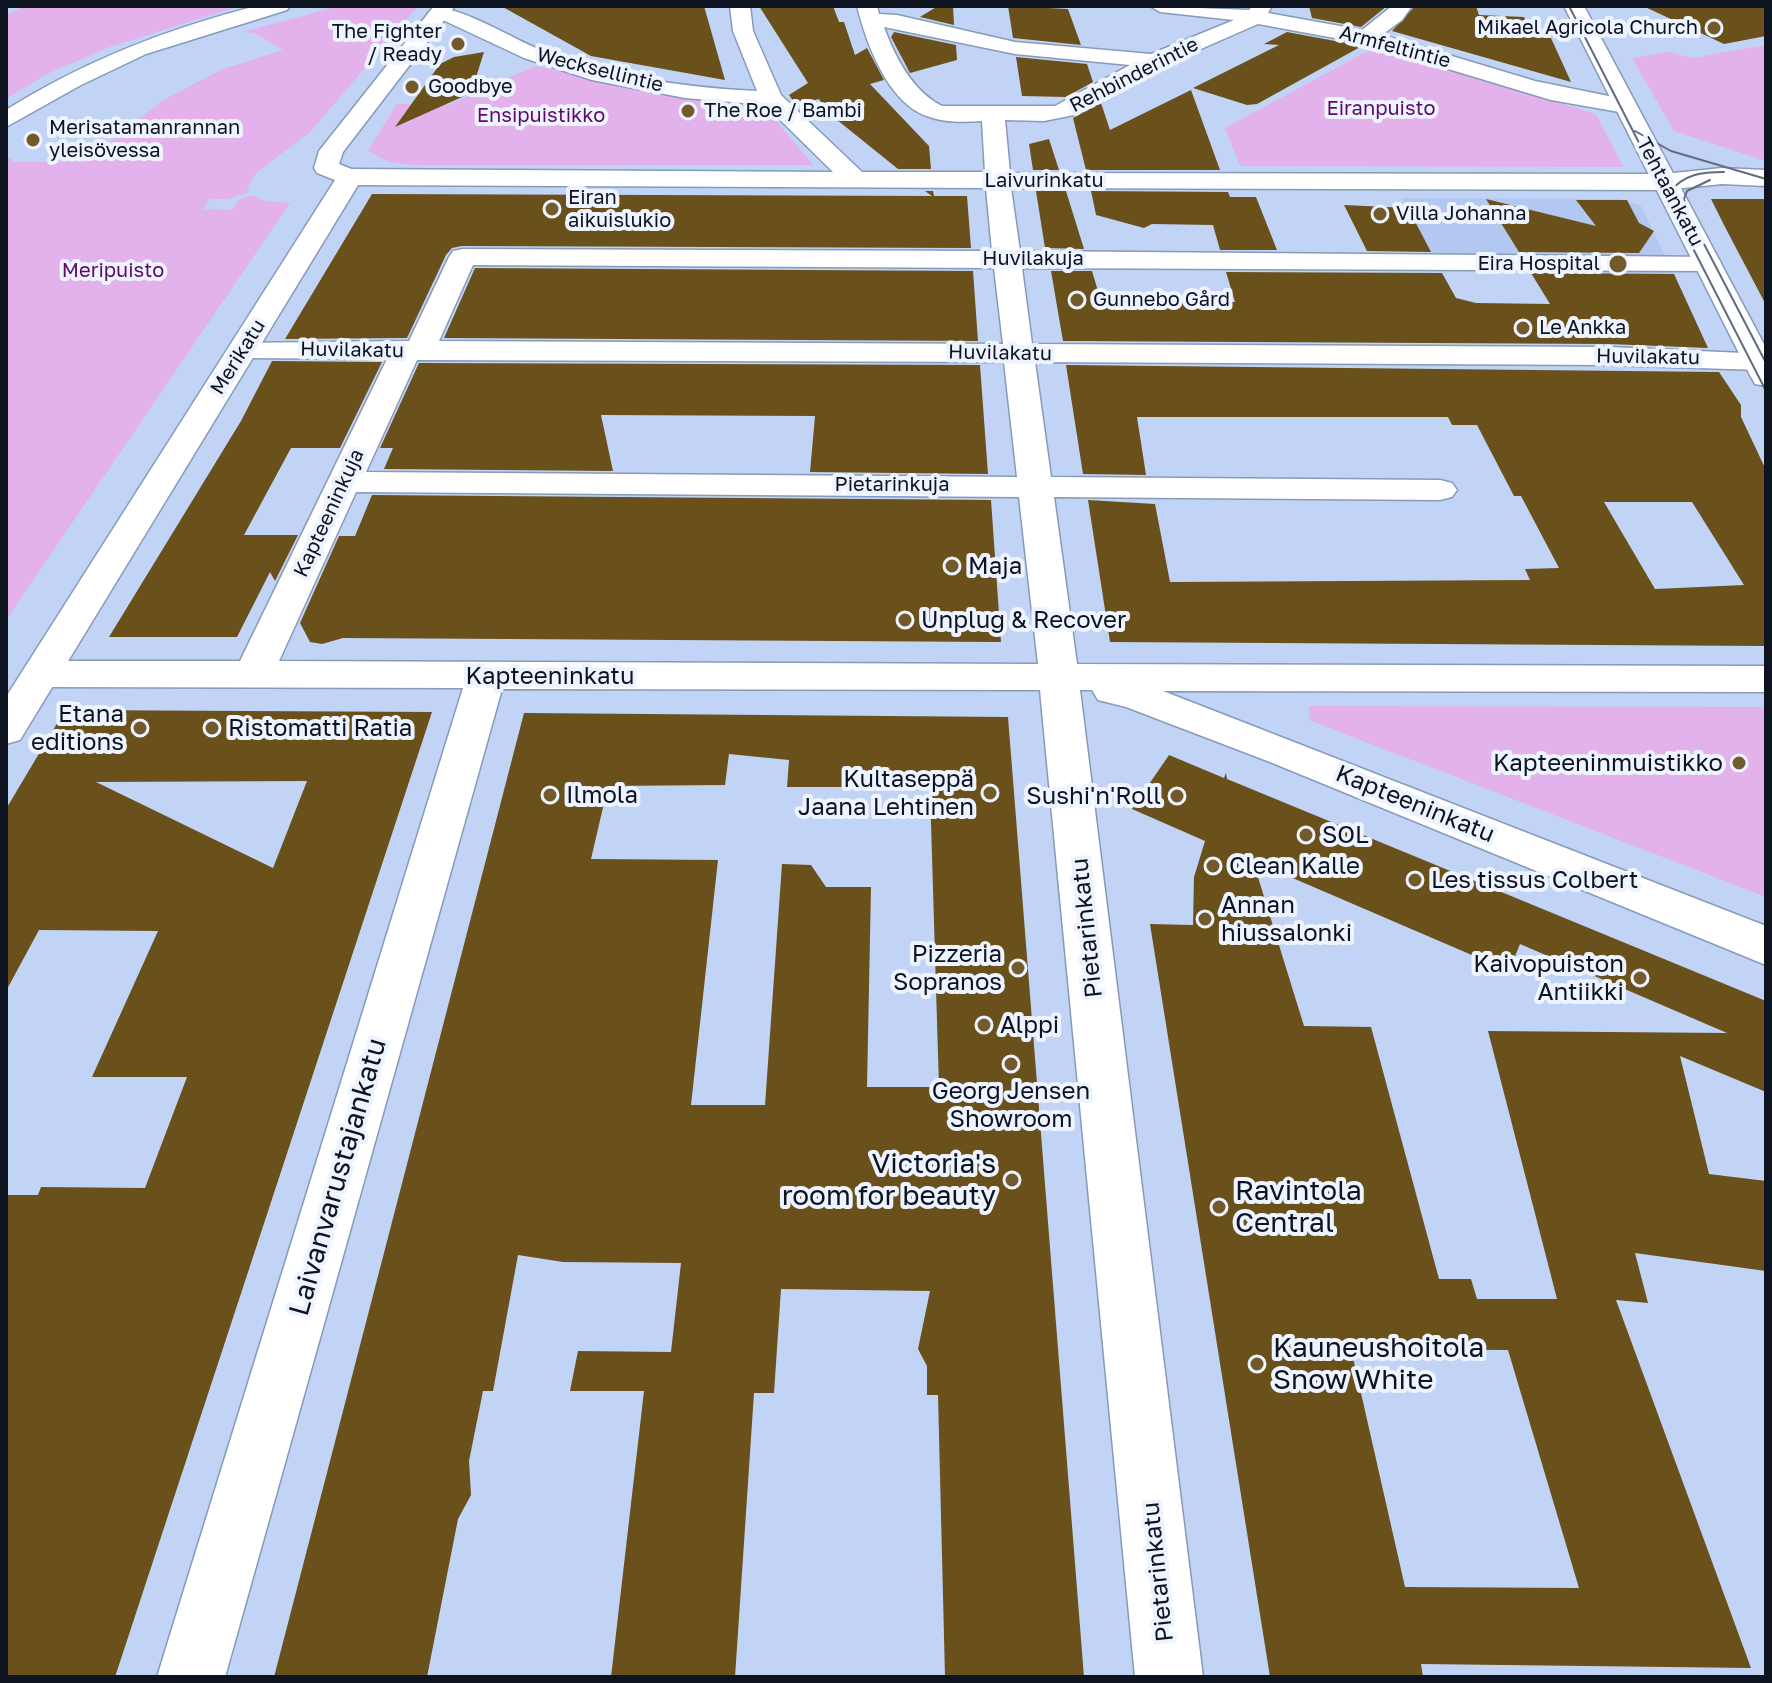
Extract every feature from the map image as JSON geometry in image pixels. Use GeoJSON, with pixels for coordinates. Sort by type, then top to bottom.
{"type":"FeatureCollection","features":[{"type":"Feature","properties":{"kind":"street"},"geometry":{"type":"LineString","coordinates":[[6,120],[68,82],[131,50],[280,6]]}},
{"type":"Feature","properties":{"kind":"street"},"geometry":{"type":"LineString","coordinates":[[740,6],[743,31],[771,98],[856,180]]}},
{"type":"Feature","properties":{"kind":"street","name":"Armfeltintie"},"geometry":{"type":"LineString","coordinates":[[1160,6],[1260,11],[1366,37],[1577,99],[1625,106]]}},
{"type":"Feature","properties":{"kind":"street"},"geometry":{"type":"LineString","coordinates":[[1366,37],[1395,16],[1402,6]]}},
{"type":"Feature","properties":{"kind":"street","name":"Tehtaankatu"},"geometry":{"type":"LineString","coordinates":[[1574,6],[1762,369]]}},
{"type":"Feature","properties":{"kind":"street"},"geometry":{"type":"LineString","coordinates":[[350,177],[326,168],[331,151],[442,9]]}},
{"type":"Feature","properties":{"kind":"street","name":"Wecksellintie"},"geometry":{"type":"LineString","coordinates":[[442,9],[459,15],[525,52],[566,65],[668,87],[771,98]]}},
{"type":"Feature","properties":{"kind":"street","name":"Rehbinderintie"},"geometry":{"type":"LineString","coordinates":[[868,13],[900,56],[919,104],[944,113],[993,113],[1067,110],[1153,61],[1260,11]]}},
{"type":"Feature","properties":{"kind":"street"},"geometry":{"type":"LineString","coordinates":[[868,13],[1028,50],[1153,61]]}},
{"type":"Feature","properties":{"kind":"street","name":"Pietarinkatu"},"geometry":{"type":"LineString","coordinates":[[993,113],[998,180],[1059,679],[1169,1677]]}},
{"type":"Feature","properties":{"kind":"street"},"geometry":{"type":"LineString","coordinates":[[1738,176],[1766,190]]}},
{"type":"Feature","properties":{"kind":"street","name":"Laivurinkatu"},"geometry":{"type":"LineString","coordinates":[[350,177],[1664,182],[1738,176],[1766,178]]}},
{"type":"Feature","properties":{"kind":"street","name":"Merikatu"},"geometry":{"type":"LineString","coordinates":[[6,730],[350,177]]}},
{"type":"Feature","properties":{"kind":"street","name":"Huvilakuja"},"geometry":{"type":"LineString","coordinates":[[412,351],[463,257],[1707,263]]}},
{"type":"Feature","properties":{"kind":"street","name":"Huvilakatu"},"geometry":{"type":"LineString","coordinates":[[243,349],[1593,356],[1762,369]]}},
{"type":"Feature","properties":{"kind":"street","name":"Kapteeninkuja"},"geometry":{"type":"LineString","coordinates":[[253,675],[344,482],[412,351]]}},
{"type":"Feature","properties":{"kind":"street","name":"Pietarinkuja"},"geometry":{"type":"LineString","coordinates":[[344,482],[1440,490]]}},
{"type":"Feature","properties":{"kind":"street","name":"Kapteeninkatu"},"geometry":{"type":"LineString","coordinates":[[41,674],[1766,679]]}},
{"type":"Feature","properties":{"kind":"street","name":"Laivanvarustajankatu"},"geometry":{"type":"LineString","coordinates":[[191,1677],[486,676]]}},
{"type":"Feature","properties":{"kind":"street","name":"Kapteeninkatu"},"geometry":{"type":"LineString","coordinates":[[1059,679],[1135,695],[1285,752],[1766,946]]}},
{"type":"Feature","properties":{"kind":"shaded area","name":"Eira Hospital"},"geometry":{"type":"Polygon","coordinates":[[[1401,198],[1619,199],[1641,206],[1665,256],[1641,256],[1671,268],[1701,334],[1641,333],[1595,269],[1433,256],[1401,198]]]}},
{"type":"Feature","properties":{"kind":"green space"},"geometry":{"type":"Polygon","coordinates":[[[24,6],[239,6],[107,48],[47,74],[6,99],[6,16],[24,6]]]}},
{"type":"Feature","properties":{"kind":"green space","name":"Meripuisto"},"geometry":{"type":"Polygon","coordinates":[[[340,6],[418,6],[310,132],[256,173],[247,189],[249,192],[229,199],[210,199],[203,209],[232,210],[240,199],[253,195],[264,201],[290,203],[6,620],[6,159],[12,158],[12,162],[86,162],[163,100],[223,69],[283,50],[254,33],[242,32],[340,6]]]}},
{"type":"Feature","properties":{"kind":"green space"},"geometry":{"type":"Polygon","coordinates":[[[1766,45],[1766,161],[1674,131],[1632,58],[1668,52],[1693,58],[1766,45]]]}},
{"type":"Feature","properties":{"kind":"green space","name":"Eiranpuisto"},"geometry":{"type":"Polygon","coordinates":[[[1375,47],[1596,114],[1623,167],[1240,166],[1225,128],[1375,47]]]}},
{"type":"Feature","properties":{"kind":"green space","name":"Ensipuistikko"},"geometry":{"type":"Polygon","coordinates":[[[535,66],[623,85],[760,107],[768,111],[813,165],[410,165],[388,162],[368,150],[397,104],[448,105],[535,66]]]}},
{"type":"Feature","properties":{"kind":"green space"},"geometry":{"type":"Polygon","coordinates":[[[1309,706],[1766,707],[1766,897],[1309,720],[1309,706]]]}},
{"type":"Feature","properties":{"kind":"building"},"geometry":{"type":"Polygon","coordinates":[[[501,6],[704,6],[725,80],[591,56],[501,6]]]}},
{"type":"Feature","properties":{"kind":"building"},"geometry":{"type":"Polygon","coordinates":[[[759,6],[833,6],[839,22],[844,22],[855,55],[867,48],[884,80],[870,84],[929,146],[931,169],[898,169],[826,111],[819,99],[796,105],[789,95],[808,83],[759,6]]]}},
{"type":"Feature","properties":{"kind":"building"},"geometry":{"type":"Polygon","coordinates":[[[938,6],[953,6],[954,25],[920,17],[938,6]]]}},
{"type":"Feature","properties":{"kind":"building"},"geometry":{"type":"Polygon","coordinates":[[[1008,6],[1068,9],[1081,45],[1013,38],[1008,6]]]}},
{"type":"Feature","properties":{"kind":"building"},"geometry":{"type":"Polygon","coordinates":[[[1309,6],[1387,6],[1361,27],[1312,18],[1309,6]]]}},
{"type":"Feature","properties":{"kind":"building"},"geometry":{"type":"Polygon","coordinates":[[[1415,6],[1476,6],[1479,15],[1524,17],[1532,37],[1551,38],[1571,82],[1392,31],[1415,6]]]}},
{"type":"Feature","properties":{"kind":"building","name":"Mikael Agricola Church"},"geometry":{"type":"Polygon","coordinates":[[[1643,6],[1766,6],[1766,36],[1724,44],[1643,6]]]}},
{"type":"Feature","properties":{"kind":"building"},"geometry":{"type":"Polygon","coordinates":[[[894,32],[956,45],[957,60],[910,73],[891,37],[894,32]]]}},
{"type":"Feature","properties":{"kind":"building"},"geometry":{"type":"Polygon","coordinates":[[[1287,32],[1362,46],[1257,104],[1247,105],[1193,88],[1279,45],[1264,44],[1287,32]]]}},
{"type":"Feature","properties":{"kind":"building"},"geometry":{"type":"Polygon","coordinates":[[[484,52],[471,93],[395,127],[440,64],[454,57],[484,52]]]}},
{"type":"Feature","properties":{"kind":"building"},"geometry":{"type":"Polygon","coordinates":[[[1016,57],[1087,64],[1093,82],[1066,97],[1022,96],[1016,57]]]}},
{"type":"Feature","properties":{"kind":"building"},"geometry":{"type":"Polygon","coordinates":[[[1191,90],[1220,170],[1086,170],[1073,118],[1101,103],[1110,130],[1191,90]]]}},
{"type":"Feature","properties":{"kind":"building"},"geometry":{"type":"Polygon","coordinates":[[[1049,139],[1059,170],[1033,170],[1029,144],[1049,139]]]}},
{"type":"Feature","properties":{"kind":"building"},"geometry":{"type":"Polygon","coordinates":[[[925,191],[933,191],[934,196],[967,196],[971,248],[462,246],[452,248],[446,255],[407,338],[285,339],[372,194],[932,196],[925,191]]]}},
{"type":"Feature","properties":{"kind":"building"},"geometry":{"type":"Polygon","coordinates":[[[1036,191],[1066,191],[1084,249],[1045,248],[1036,191]]]}},
{"type":"Feature","properties":{"kind":"building"},"geometry":{"type":"Polygon","coordinates":[[[1091,191],[1228,192],[1230,197],[1256,197],[1277,250],[1220,250],[1213,225],[1152,224],[1144,228],[1096,215],[1091,191]]]}},
{"type":"Feature","properties":{"kind":"building"},"geometry":{"type":"Polygon","coordinates":[[[1486,199],[1596,226],[1576,200],[1627,200],[1639,223],[1654,231],[1639,253],[1519,252],[1486,199]]]}},
{"type":"Feature","properties":{"kind":"building"},"geometry":{"type":"Polygon","coordinates":[[[1711,199],[1766,199],[1766,305],[1725,227],[1711,199]]]}},
{"type":"Feature","properties":{"kind":"building"},"geometry":{"type":"Polygon","coordinates":[[[1344,205],[1408,208],[1431,252],[1367,251],[1344,205]]]}},
{"type":"Feature","properties":{"kind":"building"},"geometry":{"type":"Polygon","coordinates":[[[475,268],[973,271],[978,341],[444,338],[475,268]]]}},
{"type":"Feature","properties":{"kind":"building"},"geometry":{"type":"Polygon","coordinates":[[[1051,271],[1092,271],[1101,301],[1235,302],[1226,272],[1442,273],[1456,298],[1476,303],[1550,304],[1531,273],[1674,274],[1708,348],[1609,344],[1063,341],[1051,271]]]}},
{"type":"Feature","properties":{"kind":"building"},"geometry":{"type":"Polygon","coordinates":[[[272,361],[382,362],[340,448],[291,448],[244,535],[298,535],[275,581],[270,572],[237,637],[109,637],[241,421],[272,361]]]}},
{"type":"Feature","properties":{"kind":"building"},"geometry":{"type":"Polygon","coordinates":[[[419,363],[980,365],[988,474],[810,472],[815,416],[601,415],[613,471],[384,469],[393,448],[380,448],[419,363]]]}},
{"type":"Feature","properties":{"kind":"building"},"geometry":{"type":"Polygon","coordinates":[[[1066,365],[1719,372],[1741,405],[1741,417],[1766,470],[1766,646],[1110,642],[1088,500],[1155,504],[1170,582],[1530,580],[1525,569],[1559,568],[1521,496],[1514,496],[1477,425],[1452,425],[1448,417],[1137,417],[1146,475],[1083,474],[1066,365]],[[1604,502],[1655,589],[1744,585],[1692,502],[1604,502]]]}},
{"type":"Feature","properties":{"kind":"building"},"geometry":{"type":"Polygon","coordinates":[[[372,495],[991,500],[1001,642],[343,638],[322,644],[310,642],[300,623],[339,536],[355,536],[372,495]]]}},
{"type":"Feature","properties":{"kind":"building"},"geometry":{"type":"Polygon","coordinates":[[[65,710],[432,712],[115,1677],[6,1677],[6,1195],[38,1195],[41,1187],[145,1188],[187,1077],[92,1077],[158,931],[39,930],[6,991],[6,809],[65,710]],[[307,781],[96,782],[273,868],[307,781]]]}},
{"type":"Feature","properties":{"kind":"building"},"geometry":{"type":"Polygon","coordinates":[[[524,713],[1008,717],[1084,1677],[945,1677],[938,1395],[927,1395],[927,1366],[918,1349],[930,1291],[781,1289],[774,1393],[754,1393],[735,1677],[611,1677],[644,1391],[570,1391],[578,1351],[671,1352],[681,1263],[563,1262],[518,1255],[493,1391],[483,1391],[469,1461],[471,1495],[458,1519],[427,1677],[274,1677],[524,713]],[[729,754],[725,785],[608,786],[591,859],[718,860],[691,1105],[765,1105],[782,864],[811,865],[826,887],[871,887],[867,1087],[939,1087],[930,790],[936,777],[873,787],[787,787],[789,760],[729,754]]]}},
{"type":"Feature","properties":{"kind":"building"},"geometry":{"type":"Polygon","coordinates":[[[1169,755],[1224,778],[1226,773],[1227,779],[1766,1001],[1766,1092],[1680,1056],[1709,1174],[1766,1181],[1766,1271],[1635,1253],[1648,1303],[1616,1300],[1751,1668],[1421,1664],[1423,1677],[1270,1677],[1150,924],[1193,925],[1194,877],[1205,841],[1132,809],[1169,755]],[[1253,861],[1304,1026],[1371,1027],[1439,1279],[1471,1279],[1477,1299],[1557,1299],[1488,1031],[1727,1033],[1520,944],[1509,971],[1253,861]],[[1351,1349],[1405,1587],[1579,1588],[1508,1350],[1351,1349]]]}},
{"type":"Feature","properties":{"kind":"tram line"},"geometry":{"type":"LineString","coordinates":[[1569,6],[1766,391]]}},
{"type":"Feature","properties":{"kind":"tram line"},"geometry":{"type":"LineString","coordinates":[[1635,131],[1671,151],[1766,179]]}},
{"type":"Feature","properties":{"kind":"tram line"},"geometry":{"type":"LineString","coordinates":[[1672,205],[1670,192],[1681,181],[1701,174],[1724,172]]}},
{"type":"Feature","properties":{"kind":"tram line"},"geometry":{"type":"LineString","coordinates":[[1689,215],[1684,199],[1687,191],[1710,180]]}},
{"type":"Feature","properties":{"kind":"tram line"},"geometry":{"type":"LineString","coordinates":[[1704,244],[1766,363]]}},
{"type":"Feature","properties":{"kind":"place","name":"Mikael Agricola Church"},"geometry":{"type":"Point","coordinates":[1714,28]}},
{"type":"Feature","properties":{"kind":"place","name":"The Fighter / Ready"},"geometry":{"type":"Point","coordinates":[458,44]}},
{"type":"Feature","properties":{"kind":"place","name":"Goodbye"},"geometry":{"type":"Point","coordinates":[412,87]}},
{"type":"Feature","properties":{"kind":"place","name":"The Roe / Bambi"},"geometry":{"type":"Point","coordinates":[688,111]}},
{"type":"Feature","properties":{"kind":"place","name":"Merisatamanrannan yleisövessa"},"geometry":{"type":"Point","coordinates":[33,140]}},
{"type":"Feature","properties":{"kind":"place","name":"Eiran aikuislukio"},"geometry":{"type":"Point","coordinates":[552,209]}},
{"type":"Feature","properties":{"kind":"place","name":"Villa Johanna"},"geometry":{"type":"Point","coordinates":[1380,214]}},
{"type":"Feature","properties":{"kind":"place","name":"Eira Hospital"},"geometry":{"type":"Point","coordinates":[1618,264]}},
{"type":"Feature","properties":{"kind":"place","name":"Gunnebo Gård"},"geometry":{"type":"Point","coordinates":[1077,300]}},
{"type":"Feature","properties":{"kind":"place","name":"Le Ankka"},"geometry":{"type":"Point","coordinates":[1523,328]}},
{"type":"Feature","properties":{"kind":"place","name":"Maja"},"geometry":{"type":"Point","coordinates":[952,566]}},
{"type":"Feature","properties":{"kind":"place","name":"Unplug & Recover"},"geometry":{"type":"Point","coordinates":[905,620]}},
{"type":"Feature","properties":{"kind":"place","name":"Etana editions"},"geometry":{"type":"Point","coordinates":[140,728]}},
{"type":"Feature","properties":{"kind":"place","name":"Ristomatti Ratia"},"geometry":{"type":"Point","coordinates":[212,728]}},
{"type":"Feature","properties":{"kind":"place","name":"Kapteeninmuistikko"},"geometry":{"type":"Point","coordinates":[1739,763]}},
{"type":"Feature","properties":{"kind":"place","name":"Kultaseppä Jaana Lehtinen"},"geometry":{"type":"Point","coordinates":[990,793]}},
{"type":"Feature","properties":{"kind":"place","name":"Ilmola"},"geometry":{"type":"Point","coordinates":[550,795]}},
{"type":"Feature","properties":{"kind":"place","name":"Sushi'n'Roll"},"geometry":{"type":"Point","coordinates":[1177,796]}},
{"type":"Feature","properties":{"kind":"place","name":"SOL"},"geometry":{"type":"Point","coordinates":[1306,835]}},
{"type":"Feature","properties":{"kind":"place","name":"Clean Kalle"},"geometry":{"type":"Point","coordinates":[1213,866]}},
{"type":"Feature","properties":{"kind":"place","name":"Les tissus Colbert"},"geometry":{"type":"Point","coordinates":[1415,880]}},
{"type":"Feature","properties":{"kind":"place","name":"Annan hiussalonki"},"geometry":{"type":"Point","coordinates":[1205,919]}},
{"type":"Feature","properties":{"kind":"place","name":"Pizzeria Sopranos"},"geometry":{"type":"Point","coordinates":[1018,968]}},
{"type":"Feature","properties":{"kind":"place","name":"Kaivopuiston Antiikki"},"geometry":{"type":"Point","coordinates":[1640,978]}},
{"type":"Feature","properties":{"kind":"place","name":"Alppi"},"geometry":{"type":"Point","coordinates":[984,1025]}},
{"type":"Feature","properties":{"kind":"place","name":"Georg Jensen Showroom"},"geometry":{"type":"Point","coordinates":[1011,1064]}},
{"type":"Feature","properties":{"kind":"place","name":"Victoria's room for beauty"},"geometry":{"type":"Point","coordinates":[1012,1180]}},
{"type":"Feature","properties":{"kind":"place","name":"Ravintola Central"},"geometry":{"type":"Point","coordinates":[1219,1207]}},
{"type":"Feature","properties":{"kind":"place","name":"Kauneushoitola Snow White"},"geometry":{"type":"Point","coordinates":[1257,1364]}}]}
